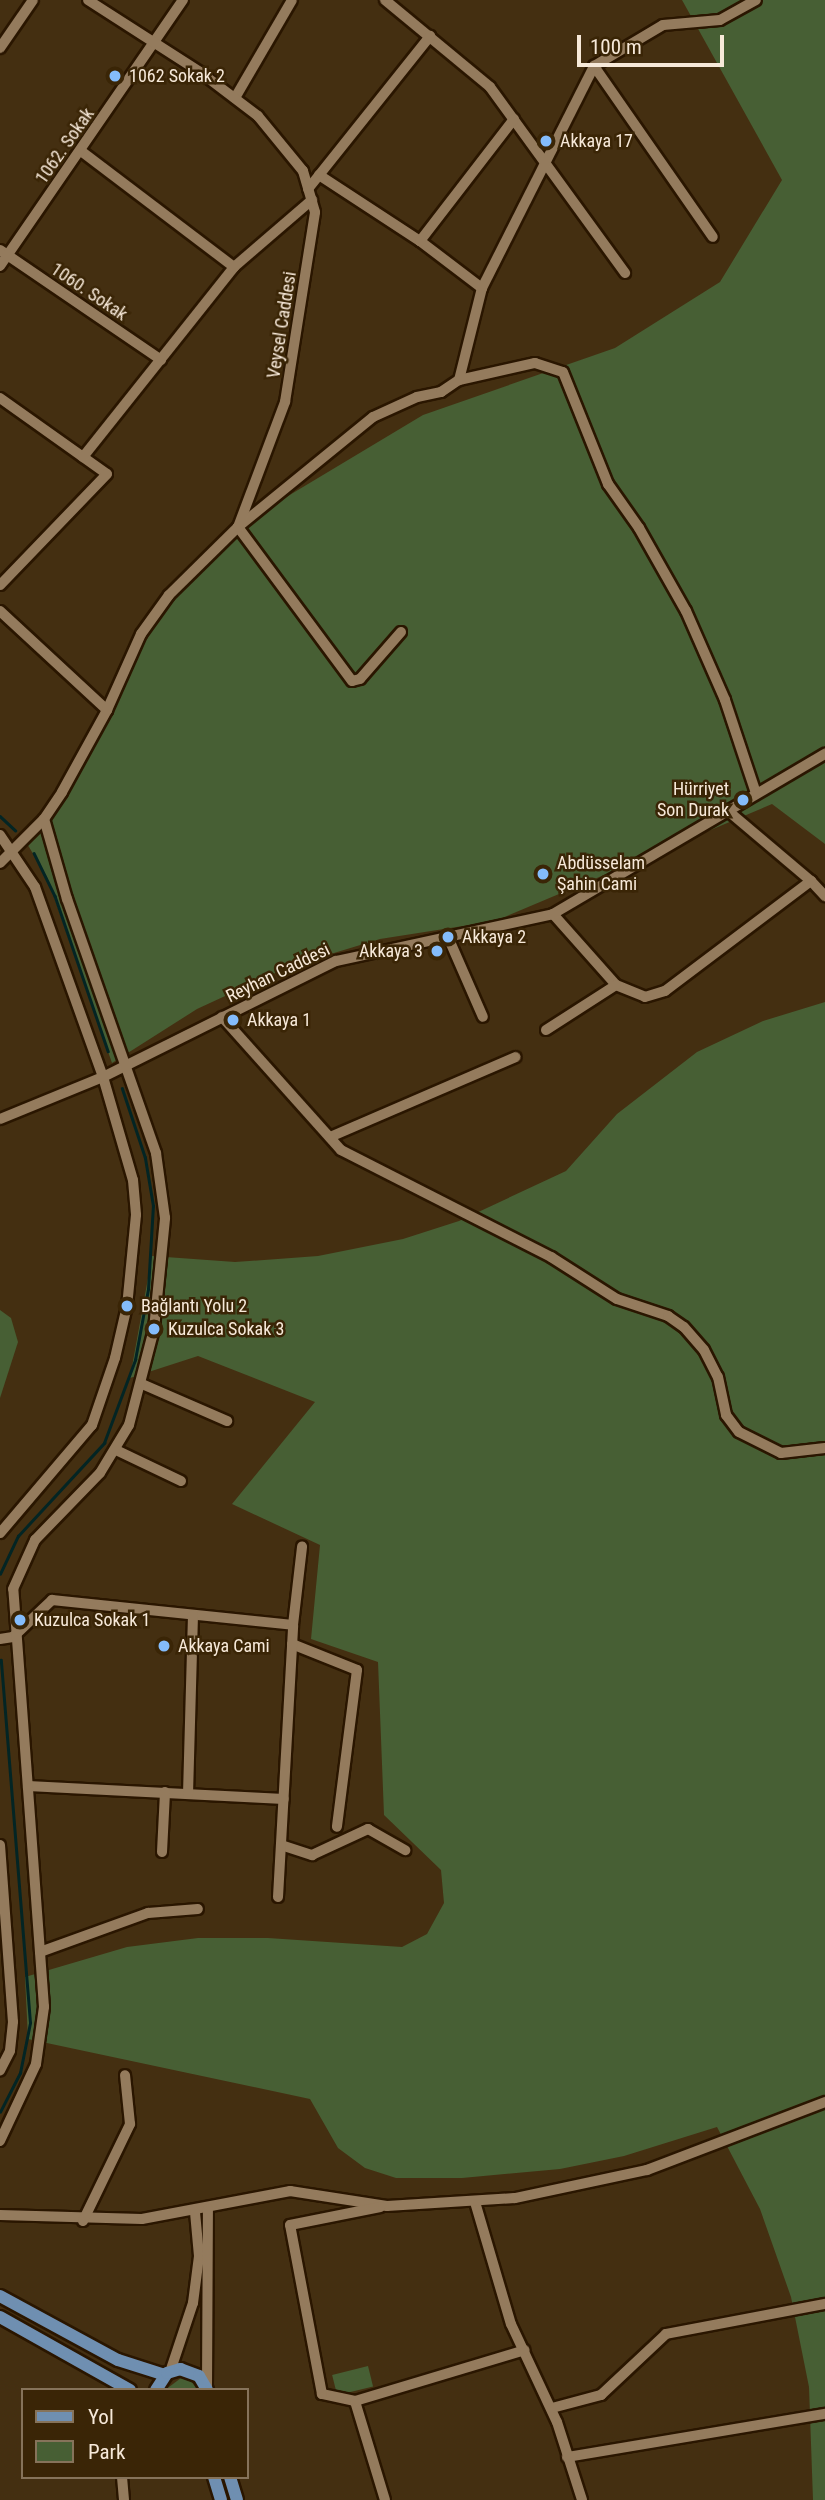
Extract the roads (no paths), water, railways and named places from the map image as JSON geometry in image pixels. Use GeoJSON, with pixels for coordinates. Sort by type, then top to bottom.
{"type":"FeatureCollection","features":[{"type":"Feature","properties":{"kind":"main road"},"geometry":{"type":"LineString","coordinates":[[0,2295],[118,2360],[167,2374],[193,2372],[207,2388]]}},
{"type":"Feature","properties":{"kind":"main road"},"geometry":{"type":"LineString","coordinates":[[0,2317],[118,2386]]}},
{"type":"Feature","properties":{"kind":"main road"},"geometry":{"type":"LineString","coordinates":[[157,2388],[167,2374]]}},
{"type":"Feature","properties":{"kind":"main road"},"geometry":{"type":"LineString","coordinates":[[215,2479],[221,2500]]}},
{"type":"Feature","properties":{"kind":"main road"},"geometry":{"type":"LineString","coordinates":[[231,2479],[237,2500]]}},
{"type":"Feature","properties":{"kind":"street"},"geometry":{"type":"LineString","coordinates":[[0,48],[33,0]]}},
{"type":"Feature","properties":{"kind":"street","name":"Veysel Caddesi"},"geometry":{"type":"LineString","coordinates":[[0,863],[44,819],[107,710],[141,634],[162,605],[238,527],[285,402],[315,212],[303,171],[265,125],[234,98],[88,0]]}},
{"type":"Feature","properties":{"kind":"street","name":"1062. Sokak"},"geometry":{"type":"LineString","coordinates":[[0,266],[4,253],[81,151],[183,0]]}},
{"type":"Feature","properties":{"kind":"street"},"geometry":{"type":"LineString","coordinates":[[234,98],[292,0]]}},
{"type":"Feature","properties":{"kind":"street"},"geometry":{"type":"LineString","coordinates":[[385,0],[490,88],[625,273]]}},
{"type":"Feature","properties":{"kind":"street"},"geometry":{"type":"LineString","coordinates":[[459,380],[482,288],[594,66],[663,25],[720,20],[756,0]]}},
{"type":"Feature","properties":{"kind":"street"},"geometry":{"type":"LineString","coordinates":[[308,189],[430,36]]}},
{"type":"Feature","properties":{"kind":"street"},"geometry":{"type":"LineString","coordinates":[[594,66],[713,237]]}},
{"type":"Feature","properties":{"kind":"street"},"geometry":{"type":"LineString","coordinates":[[420,241],[514,119]]}},
{"type":"Feature","properties":{"kind":"street"},"geometry":{"type":"LineString","coordinates":[[81,151],[234,267]]}},
{"type":"Feature","properties":{"kind":"street"},"geometry":{"type":"LineString","coordinates":[[319,175],[420,241],[482,288]]}},
{"type":"Feature","properties":{"kind":"street"},"geometry":{"type":"LineString","coordinates":[[83,457],[234,267],[312,200]]}},
{"type":"Feature","properties":{"kind":"street","name":"1060. Sokak"},"geometry":{"type":"LineString","coordinates":[[4,253],[160,360]]}},
{"type":"Feature","properties":{"kind":"street"},"geometry":{"type":"LineString","coordinates":[[401,632],[360,680],[352,681],[238,527],[373,418],[417,397],[441,392],[459,380],[535,363],[555,365],[563,372],[608,484],[639,528],[687,611],[725,701],[756,793]]}},
{"type":"Feature","properties":{"kind":"street"},"geometry":{"type":"LineString","coordinates":[[0,585],[107,474],[1,400]]}},
{"type":"Feature","properties":{"kind":"street"},"geometry":{"type":"LineString","coordinates":[[0,611],[107,710]]}},
{"type":"Feature","properties":{"kind":"street","name":"Reyhan Caddesi"},"geometry":{"type":"LineString","coordinates":[[0,1119],[103,1077],[336,961],[553,914],[825,754]]}},
{"type":"Feature","properties":{"kind":"street"},"geometry":{"type":"LineString","coordinates":[[727,810],[825,896]]}},
{"type":"Feature","properties":{"kind":"street"},"geometry":{"type":"LineString","coordinates":[[0,2141],[39,2052],[44,2007],[28,1786],[13,1637],[13,1589],[22,1561],[116,1450],[142,1384],[158,1296],[164,1205],[156,1153],[67,899],[44,819]]}},
{"type":"Feature","properties":{"kind":"street"},"geometry":{"type":"LineString","coordinates":[[0,835],[13,849],[35,887],[103,1077],[133,1180],[136,1215],[127,1306],[115,1358],[92,1425],[0,1533]]}},
{"type":"Feature","properties":{"kind":"street"},"geometry":{"type":"LineString","coordinates":[[553,914],[616,985],[645,997],[665,990],[811,881]]}},
{"type":"Feature","properties":{"kind":"street"},"geometry":{"type":"LineString","coordinates":[[448,937],[484,1017]]}},
{"type":"Feature","properties":{"kind":"street"},"geometry":{"type":"LineString","coordinates":[[546,1030],[616,985]]}},
{"type":"Feature","properties":{"kind":"street"},"geometry":{"type":"LineString","coordinates":[[222,1017],[341,1150],[551,1257],[617,1299],[668,1316],[684,1327],[704,1350],[718,1377],[726,1415],[739,1432],[780,1452],[825,1448]]}},
{"type":"Feature","properties":{"kind":"street"},"geometry":{"type":"LineString","coordinates":[[330,1137],[516,1058]]}},
{"type":"Feature","properties":{"kind":"street"},"geometry":{"type":"LineString","coordinates":[[142,1384],[227,1421]]}},
{"type":"Feature","properties":{"kind":"street"},"geometry":{"type":"LineString","coordinates":[[116,1450],[181,1481]]}},
{"type":"Feature","properties":{"kind":"street"},"geometry":{"type":"LineString","coordinates":[[278,1897],[293,1625],[302,1547]]}},
{"type":"Feature","properties":{"kind":"street"},"geometry":{"type":"LineString","coordinates":[[0,1639],[13,1637],[52,1600],[293,1625]]}},
{"type":"Feature","properties":{"kind":"street"},"geometry":{"type":"LineString","coordinates":[[188,1794],[193,1615]]}},
{"type":"Feature","properties":{"kind":"street"},"geometry":{"type":"LineString","coordinates":[[292,1644],[357,1670],[337,1826]]}},
{"type":"Feature","properties":{"kind":"street"},"geometry":{"type":"LineString","coordinates":[[28,1786],[284,1799]]}},
{"type":"Feature","properties":{"kind":"street"},"geometry":{"type":"LineString","coordinates":[[162,1852],[165,1793]]}},
{"type":"Feature","properties":{"kind":"street"},"geometry":{"type":"LineString","coordinates":[[281,1845],[312,1855],[368,1829],[405,1850]]}},
{"type":"Feature","properties":{"kind":"street"},"geometry":{"type":"LineString","coordinates":[[0,1845],[13,2022],[10,2051],[0,2071]]}},
{"type":"Feature","properties":{"kind":"street"},"geometry":{"type":"LineString","coordinates":[[40,1952],[148,1913],[198,1909]]}},
{"type":"Feature","properties":{"kind":"street"},"geometry":{"type":"LineString","coordinates":[[83,2221],[130,2124],[125,2075]]}},
{"type":"Feature","properties":{"kind":"street"},"geometry":{"type":"LineString","coordinates":[[525,2350],[355,2401],[322,2394],[290,2225],[387,2206],[475,2202],[583,2187],[647,2170],[825,2102]]}},
{"type":"Feature","properties":{"kind":"street"},"geometry":{"type":"LineString","coordinates":[[0,2216],[83,2221],[195,2212],[290,2191],[387,2206]]}},
{"type":"Feature","properties":{"kind":"street"},"geometry":{"type":"LineString","coordinates":[[475,2202],[511,2324],[552,2408],[582,2500]]}},
{"type":"Feature","properties":{"kind":"street"},"geometry":{"type":"LineString","coordinates":[[207,2388],[208,2209]]}},
{"type":"Feature","properties":{"kind":"street"},"geometry":{"type":"LineString","coordinates":[[167,2374],[193,2303],[199,2256],[195,2212]]}},
{"type":"Feature","properties":{"kind":"street"},"geometry":{"type":"LineString","coordinates":[[552,2408],[601,2395],[666,2334],[825,2304]]}},
{"type":"Feature","properties":{"kind":"street"},"geometry":{"type":"LineString","coordinates":[[355,2401],[385,2500]]}},
{"type":"Feature","properties":{"kind":"street"},"geometry":{"type":"LineString","coordinates":[[567,2457],[825,2414]]}},
{"type":"Feature","properties":{"kind":"street"},"geometry":{"type":"LineString","coordinates":[[122,2479],[124,2500]]}},
{"type":"Feature","properties":{"kind":"waterway"},"geometry":{"type":"LineString","coordinates":[[0,816],[15,830]]}},
{"type":"Feature","properties":{"kind":"waterway"},"geometry":{"type":"LineString","coordinates":[[34,853],[55,896],[108,1051]]}},
{"type":"Feature","properties":{"kind":"waterway"},"geometry":{"type":"LineString","coordinates":[[0,1574],[18,1536],[104,1443],[135,1360],[148,1289],[153,1206],[145,1158],[122,1089]]}},
{"type":"Feature","properties":{"kind":"waterway"},"geometry":{"type":"LineString","coordinates":[[0,2112],[20,2073],[30,2023],[1,1660]]}},
{"type":"Feature","properties":{"kind":"place","name":"1062 Sokak 2"},"geometry":{"type":"Point","coordinates":[115,76]}},
{"type":"Feature","properties":{"kind":"place","name":"Akkaya 17"},"geometry":{"type":"Point","coordinates":[546,141]}},
{"type":"Feature","properties":{"kind":"place","name":"Hürriyet Son Durak"},"geometry":{"type":"Point","coordinates":[743,800]}},
{"type":"Feature","properties":{"kind":"place","name":"Abdüsselam Şahin Cami"},"geometry":{"type":"Point","coordinates":[543,874]}},
{"type":"Feature","properties":{"kind":"place","name":"Akkaya 2"},"geometry":{"type":"Point","coordinates":[448,937]}},
{"type":"Feature","properties":{"kind":"place","name":"Akkaya 3"},"geometry":{"type":"Point","coordinates":[437,951]}},
{"type":"Feature","properties":{"kind":"place","name":"Akkaya 1"},"geometry":{"type":"Point","coordinates":[233,1020]}},
{"type":"Feature","properties":{"kind":"place","name":"Bağlantı Yolu 2"},"geometry":{"type":"Point","coordinates":[127,1306]}},
{"type":"Feature","properties":{"kind":"place","name":"Kuzulca Sokak 3"},"geometry":{"type":"Point","coordinates":[154,1329]}},
{"type":"Feature","properties":{"kind":"place","name":"Kuzulca Sokak 1"},"geometry":{"type":"Point","coordinates":[20,1620]}},
{"type":"Feature","properties":{"kind":"place","name":"Akkaya Cami"},"geometry":{"type":"Point","coordinates":[164,1646]}}]}
